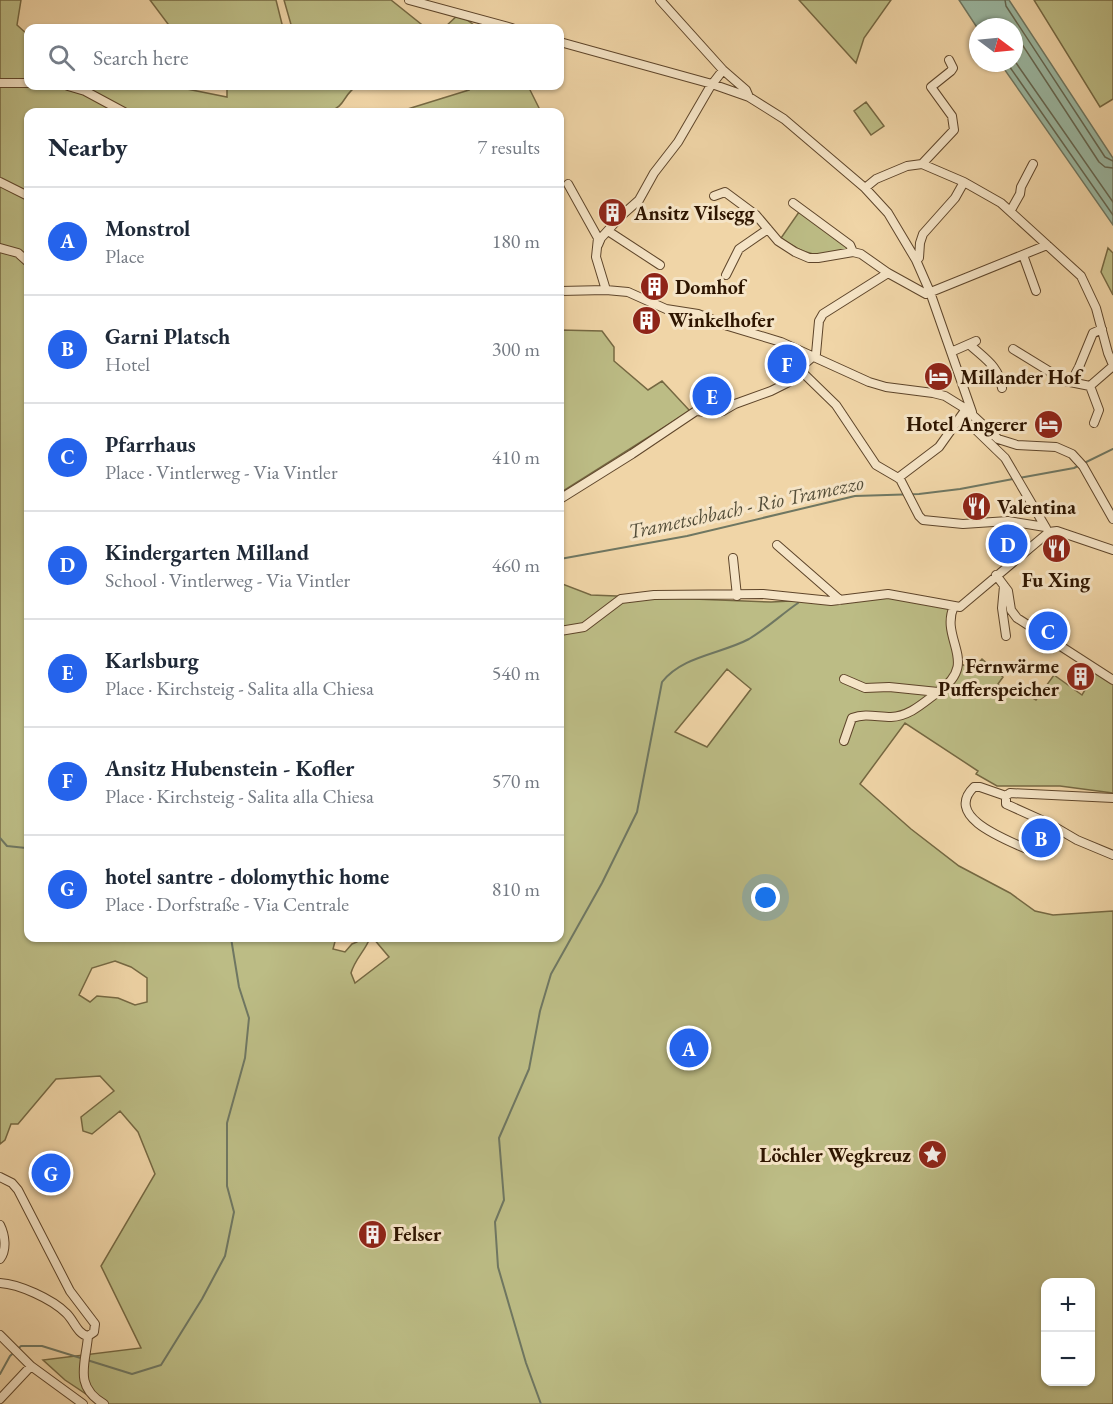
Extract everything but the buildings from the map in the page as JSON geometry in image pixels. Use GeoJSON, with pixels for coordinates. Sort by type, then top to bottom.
{"type":"FeatureCollection","features":[{"type":"Feature","properties":{"kind":"street"},"geometry":{"type":"LineString","coordinates":[[409,0],[497,24]]}},
{"type":"Feature","properties":{"kind":"street"},"geometry":{"type":"LineString","coordinates":[[660,0],[723,70],[746,90],[749,97]]}},
{"type":"Feature","properties":{"kind":"street"},"geometry":{"type":"LineString","coordinates":[[564,43],[712,84],[749,97],[783,119],[865,188],[888,213],[916,260],[930,292],[974,416]]}},
{"type":"Feature","properties":{"kind":"street"},"geometry":{"type":"LineString","coordinates":[[922,164],[952,134],[954,127],[952,116],[931,87],[951,71],[949,60]]}},
{"type":"Feature","properties":{"kind":"street"},"geometry":{"type":"LineString","coordinates":[[598,245],[608,231],[639,200],[654,173],[678,142],[712,84],[723,70]]}},
{"type":"Feature","properties":{"kind":"street"},"geometry":{"type":"LineString","coordinates":[[0,83],[24,83]]}},
{"type":"Feature","properties":{"kind":"street"},"geometry":{"type":"LineString","coordinates":[[82,90],[117,108]]}},
{"type":"Feature","properties":{"kind":"street"},"geometry":{"type":"LineString","coordinates":[[865,188],[876,179],[907,166],[922,164],[964,182],[1011,210],[1081,276],[1096,308],[1113,366],[1090,386]]}},
{"type":"Feature","properties":{"kind":"street"},"geometry":{"type":"LineString","coordinates":[[1011,210],[1020,194],[1020,187],[1033,164]]}},
{"type":"Feature","properties":{"kind":"street"},"geometry":{"type":"LineString","coordinates":[[0,182],[24,194]]}},
{"type":"Feature","properties":{"kind":"street"},"geometry":{"type":"LineString","coordinates":[[916,260],[919,258],[923,234],[955,198],[964,182]]}},
{"type":"Feature","properties":{"kind":"street"},"geometry":{"type":"LineString","coordinates":[[568,184],[596,233],[598,245],[596,258],[606,290]]}},
{"type":"Feature","properties":{"kind":"street"},"geometry":{"type":"LineString","coordinates":[[714,196],[725,192],[756,215],[778,241],[795,252],[809,258],[853,252],[861,254],[888,273],[926,294],[1047,245]]}},
{"type":"Feature","properties":{"kind":"street"},"geometry":{"type":"LineString","coordinates":[[793,203],[850,245],[853,252]]}},
{"type":"Feature","properties":{"kind":"street"},"geometry":{"type":"LineString","coordinates":[[726,275],[739,249],[768,229]]}},
{"type":"Feature","properties":{"kind":"street"},"geometry":{"type":"LineString","coordinates":[[608,231],[660,265]]}},
{"type":"Feature","properties":{"kind":"street"},"geometry":{"type":"LineString","coordinates":[[0,248],[18,253],[24,258]]}},
{"type":"Feature","properties":{"kind":"street"},"geometry":{"type":"LineString","coordinates":[[1023,255],[1036,291]]}},
{"type":"Feature","properties":{"kind":"street"},"geometry":{"type":"LineString","coordinates":[[564,496],[696,411],[716,413],[723,411],[794,380],[800,368],[817,351],[819,321],[823,314],[888,273]]}},
{"type":"Feature","properties":{"kind":"street"},"geometry":{"type":"LineString","coordinates":[[564,291],[628,292],[666,309],[698,314],[781,342],[869,382],[898,389],[933,393],[952,400],[974,416],[998,439],[1017,444],[1056,447],[1072,454],[1082,464],[1113,519]]}},
{"type":"Feature","properties":{"kind":"street"},"geometry":{"type":"LineString","coordinates":[[1071,382],[1093,333],[1102,329]]}},
{"type":"Feature","properties":{"kind":"street"},"geometry":{"type":"LineString","coordinates":[[951,352],[973,343],[997,370],[1002,388]]}},
{"type":"Feature","properties":{"kind":"street"},"geometry":{"type":"LineString","coordinates":[[1013,348],[1058,377],[1090,386]]}},
{"type":"Feature","properties":{"kind":"street"},"geometry":{"type":"LineString","coordinates":[[795,354],[800,368],[836,405],[876,465],[898,478],[919,516],[926,520],[963,524],[1008,521],[1057,531],[1113,550]]}},
{"type":"Feature","properties":{"kind":"street"},"geometry":{"type":"LineString","coordinates":[[1090,386],[1100,410],[1094,423]]}},
{"type":"Feature","properties":{"kind":"street"},"geometry":{"type":"LineString","coordinates":[[952,400],[964,391]]}},
{"type":"Feature","properties":{"kind":"street"},"geometry":{"type":"LineString","coordinates":[[898,478],[939,447],[966,410]]}},
{"type":"Feature","properties":{"kind":"street"},"geometry":{"type":"LineString","coordinates":[[976,430],[1005,458],[1047,529]]}},
{"type":"Feature","properties":{"kind":"street"},"geometry":{"type":"LineString","coordinates":[[564,630],[584,627],[615,601],[628,597],[771,594],[831,601],[888,594],[960,607],[1047,529]]}},
{"type":"Feature","properties":{"kind":"street"},"geometry":{"type":"LineString","coordinates":[[777,545],[840,600]]}},
{"type":"Feature","properties":{"kind":"street"},"geometry":{"type":"LineString","coordinates":[[733,558],[737,596]]}},
{"type":"Feature","properties":{"kind":"street"},"geometry":{"type":"LineString","coordinates":[[996,576],[1008,591],[1011,610],[1017,618],[1113,681]]}},
{"type":"Feature","properties":{"kind":"street"},"geometry":{"type":"LineString","coordinates":[[1004,586],[1002,608],[1006,636]]}},
{"type":"Feature","properties":{"kind":"street"},"geometry":{"type":"LineString","coordinates":[[844,741],[852,718],[875,714],[888,717],[906,714],[953,679],[957,671],[957,655],[949,622],[954,606]]}},
{"type":"Feature","properties":{"kind":"street"},"geometry":{"type":"LineString","coordinates":[[844,679],[865,687],[938,692]]}},
{"type":"Feature","properties":{"kind":"street"},"geometry":{"type":"LineString","coordinates":[[1040,855],[985,830],[965,807],[964,802],[974,787],[1006,796],[1010,793],[1113,798]]}},
{"type":"Feature","properties":{"kind":"street"},"geometry":{"type":"LineString","coordinates":[[1006,796],[1006,804],[1048,822],[1077,840],[1113,855]]}},
{"type":"Feature","properties":{"kind":"street"},"geometry":{"type":"LineString","coordinates":[[0,1177],[18,1190],[70,1290],[95,1324],[94,1332],[88,1338],[83,1375],[93,1395],[104,1404]]}},
{"type":"Feature","properties":{"kind":"street"},"geometry":{"type":"LineString","coordinates":[[0,1225],[5,1244],[0,1259]]}},
{"type":"Feature","properties":{"kind":"street"},"geometry":{"type":"LineString","coordinates":[[0,1283],[20,1287],[57,1306],[88,1338]]}},
{"type":"Feature","properties":{"kind":"street"},"geometry":{"type":"LineString","coordinates":[[0,1335],[31,1366],[83,1404]]}},
{"type":"Feature","properties":{"kind":"street"},"geometry":{"type":"LineString","coordinates":[[0,1399],[31,1366]]}},
{"type":"Feature","properties":{"kind":"green space"},"geometry":{"type":"Polygon","coordinates":[[[0,0],[21,0],[17,25],[24,31],[24,90],[192,90],[227,97],[227,90],[351,90],[337,108],[24,108],[24,942],[335,942],[333,949],[345,952],[352,944],[368,942],[351,973],[355,983],[389,957],[376,942],[564,942],[564,585],[591,595],[771,602],[891,596],[949,608],[947,621],[956,662],[973,669],[982,659],[1003,677],[998,684],[1007,692],[1012,686],[1036,700],[1054,675],[1082,695],[1095,673],[1113,683],[1113,793],[1060,786],[997,786],[976,774],[978,771],[905,723],[860,784],[911,829],[959,866],[1010,893],[1035,911],[1053,915],[1113,911],[1113,1404],[101,1404],[65,1380],[43,1360],[141,1348],[101,1266],[155,1174],[138,1132],[120,1111],[92,1134],[83,1131],[81,1117],[114,1091],[100,1076],[56,1079],[18,1124],[11,1124],[5,1140],[0,1144],[0,0]],[[727,669],[675,732],[707,747],[751,689],[727,669]],[[115,961],[92,968],[79,995],[90,1002],[97,996],[118,998],[135,1005],[147,1002],[147,978],[131,967],[115,961]]]}},
{"type":"Feature","properties":{"kind":"green space"},"geometry":{"type":"Polygon","coordinates":[[[150,0],[276,0],[282,24],[168,24],[150,0]]]}},
{"type":"Feature","properties":{"kind":"green space"},"geometry":{"type":"Polygon","coordinates":[[[284,0],[391,0],[421,24],[291,24],[284,0]]]}},
{"type":"Feature","properties":{"kind":"green space"},"geometry":{"type":"Polygon","coordinates":[[[799,0],[891,0],[864,38],[856,63],[799,0]]]}},
{"type":"Feature","properties":{"kind":"green space"},"geometry":{"type":"Polygon","coordinates":[[[1034,0],[1113,0],[1113,99],[1100,107],[1034,0]]]}},
{"type":"Feature","properties":{"kind":"green space"},"geometry":{"type":"Polygon","coordinates":[[[459,14],[473,24],[448,24],[459,14]]]}},
{"type":"Feature","properties":{"kind":"green space"},"geometry":{"type":"Polygon","coordinates":[[[469,90],[530,90],[539,108],[411,108],[469,90]]]}},
{"type":"Feature","properties":{"kind":"green space"},"geometry":{"type":"Polygon","coordinates":[[[866,102],[884,126],[871,135],[854,111],[866,102]]]}},
{"type":"Feature","properties":{"kind":"green space"},"geometry":{"type":"Polygon","coordinates":[[[799,212],[846,245],[847,249],[828,254],[812,254],[781,238],[799,212]]]}},
{"type":"Feature","properties":{"kind":"green space"},"geometry":{"type":"Polygon","coordinates":[[[1108,248],[1113,253],[1113,295],[1101,272],[1108,248]]]}},
{"type":"Feature","properties":{"kind":"green space"},"geometry":{"type":"Polygon","coordinates":[[[564,330],[602,331],[614,347],[614,361],[648,390],[662,381],[690,411],[564,490],[564,330]]]}},
{"type":"Feature","properties":{"kind":"water"},"geometry":{"type":"Polygon","coordinates":[[[959,0],[1009,0],[1021,18],[971,18],[959,0]]]}},
{"type":"Feature","properties":{"kind":"water"},"geometry":{"type":"Polygon","coordinates":[[[1023,21],[1113,158],[1113,225],[1006,72],[1023,72],[1023,21]]]}},
{"type":"Feature","properties":{"kind":"waterway","name":"Trametschbach - Rio Tramezzo"},"geometry":{"type":"LineString","coordinates":[[1019,478],[1074,468],[1113,449]]}},
{"type":"Feature","properties":{"kind":"waterway","name":"Trametschbach - Rio Tramezzo"},"geometry":{"type":"LineString","coordinates":[[564,558],[687,536],[855,496],[919,494],[1013,479]]}},
{"type":"Feature","properties":{"kind":"waterway"},"geometry":{"type":"LineString","coordinates":[[541,1404],[526,1363],[498,1267],[495,1222],[504,1200],[499,1138],[529,1069],[540,1011],[551,974],[602,883],[637,812],[662,682],[680,666],[749,639],[798,603]]}},
{"type":"Feature","properties":{"kind":"waterway"},"geometry":{"type":"LineString","coordinates":[[0,838],[7,846],[24,848]]}},
{"type":"Feature","properties":{"kind":"waterway","name":"Trametschbach - Rio Tramezzo"},"geometry":{"type":"LineString","coordinates":[[0,1374],[10,1356],[21,1346],[42,1346],[132,1374],[161,1365],[202,1299],[225,1256],[234,1212],[227,1186],[227,1123],[245,1058],[249,1018],[239,987],[232,942]]}},
{"type":"Feature","properties":{"kind":"place","name":"Ansitz Vilsegg"},"geometry":{"type":"Point","coordinates":[613,213]}},
{"type":"Feature","properties":{"kind":"place","name":"Domhof"},"geometry":{"type":"Point","coordinates":[654,287]}},
{"type":"Feature","properties":{"kind":"place","name":"Winkelhofer"},"geometry":{"type":"Point","coordinates":[647,320]}},
{"type":"Feature","properties":{"kind":"place","name":"Ansitz Hubenstein - Kofler"},"geometry":{"type":"Point","coordinates":[787,364]}},
{"type":"Feature","properties":{"kind":"place","name":"Millander Hof"},"geometry":{"type":"Point","coordinates":[939,377]}},
{"type":"Feature","properties":{"kind":"place","name":"Karlsburg"},"geometry":{"type":"Point","coordinates":[712,396]}},
{"type":"Feature","properties":{"kind":"place","name":"Hotel Angerer"},"geometry":{"type":"Point","coordinates":[1048,424]}},
{"type":"Feature","properties":{"kind":"place","name":"Valentina"},"geometry":{"type":"Point","coordinates":[976,507]}},
{"type":"Feature","properties":{"kind":"place","name":"Kindergarten Milland"},"geometry":{"type":"Point","coordinates":[1008,544]}},
{"type":"Feature","properties":{"kind":"place","name":"Fu Xing"},"geometry":{"type":"Point","coordinates":[1056,549]}},
{"type":"Feature","properties":{"kind":"place","name":"Pfarrhaus"},"geometry":{"type":"Point","coordinates":[1048,631]}},
{"type":"Feature","properties":{"kind":"place","name":"Fernwärme Pufferspeicher"},"geometry":{"type":"Point","coordinates":[1080,677]}},
{"type":"Feature","properties":{"kind":"place","name":"Garni Platsch"},"geometry":{"type":"Point","coordinates":[1041,838]}},
{"type":"Feature","properties":{"kind":"place","name":"Monstrol"},"geometry":{"type":"Point","coordinates":[689,1048]}},
{"type":"Feature","properties":{"kind":"place","name":"Löchler Wegkreuz"},"geometry":{"type":"Point","coordinates":[932,1155]}},
{"type":"Feature","properties":{"kind":"place","name":"hotel santre - dolomythic home"},"geometry":{"type":"Point","coordinates":[51,1173]}},
{"type":"Feature","properties":{"kind":"place","name":"Felser"},"geometry":{"type":"Point","coordinates":[372,1234]}}]}
